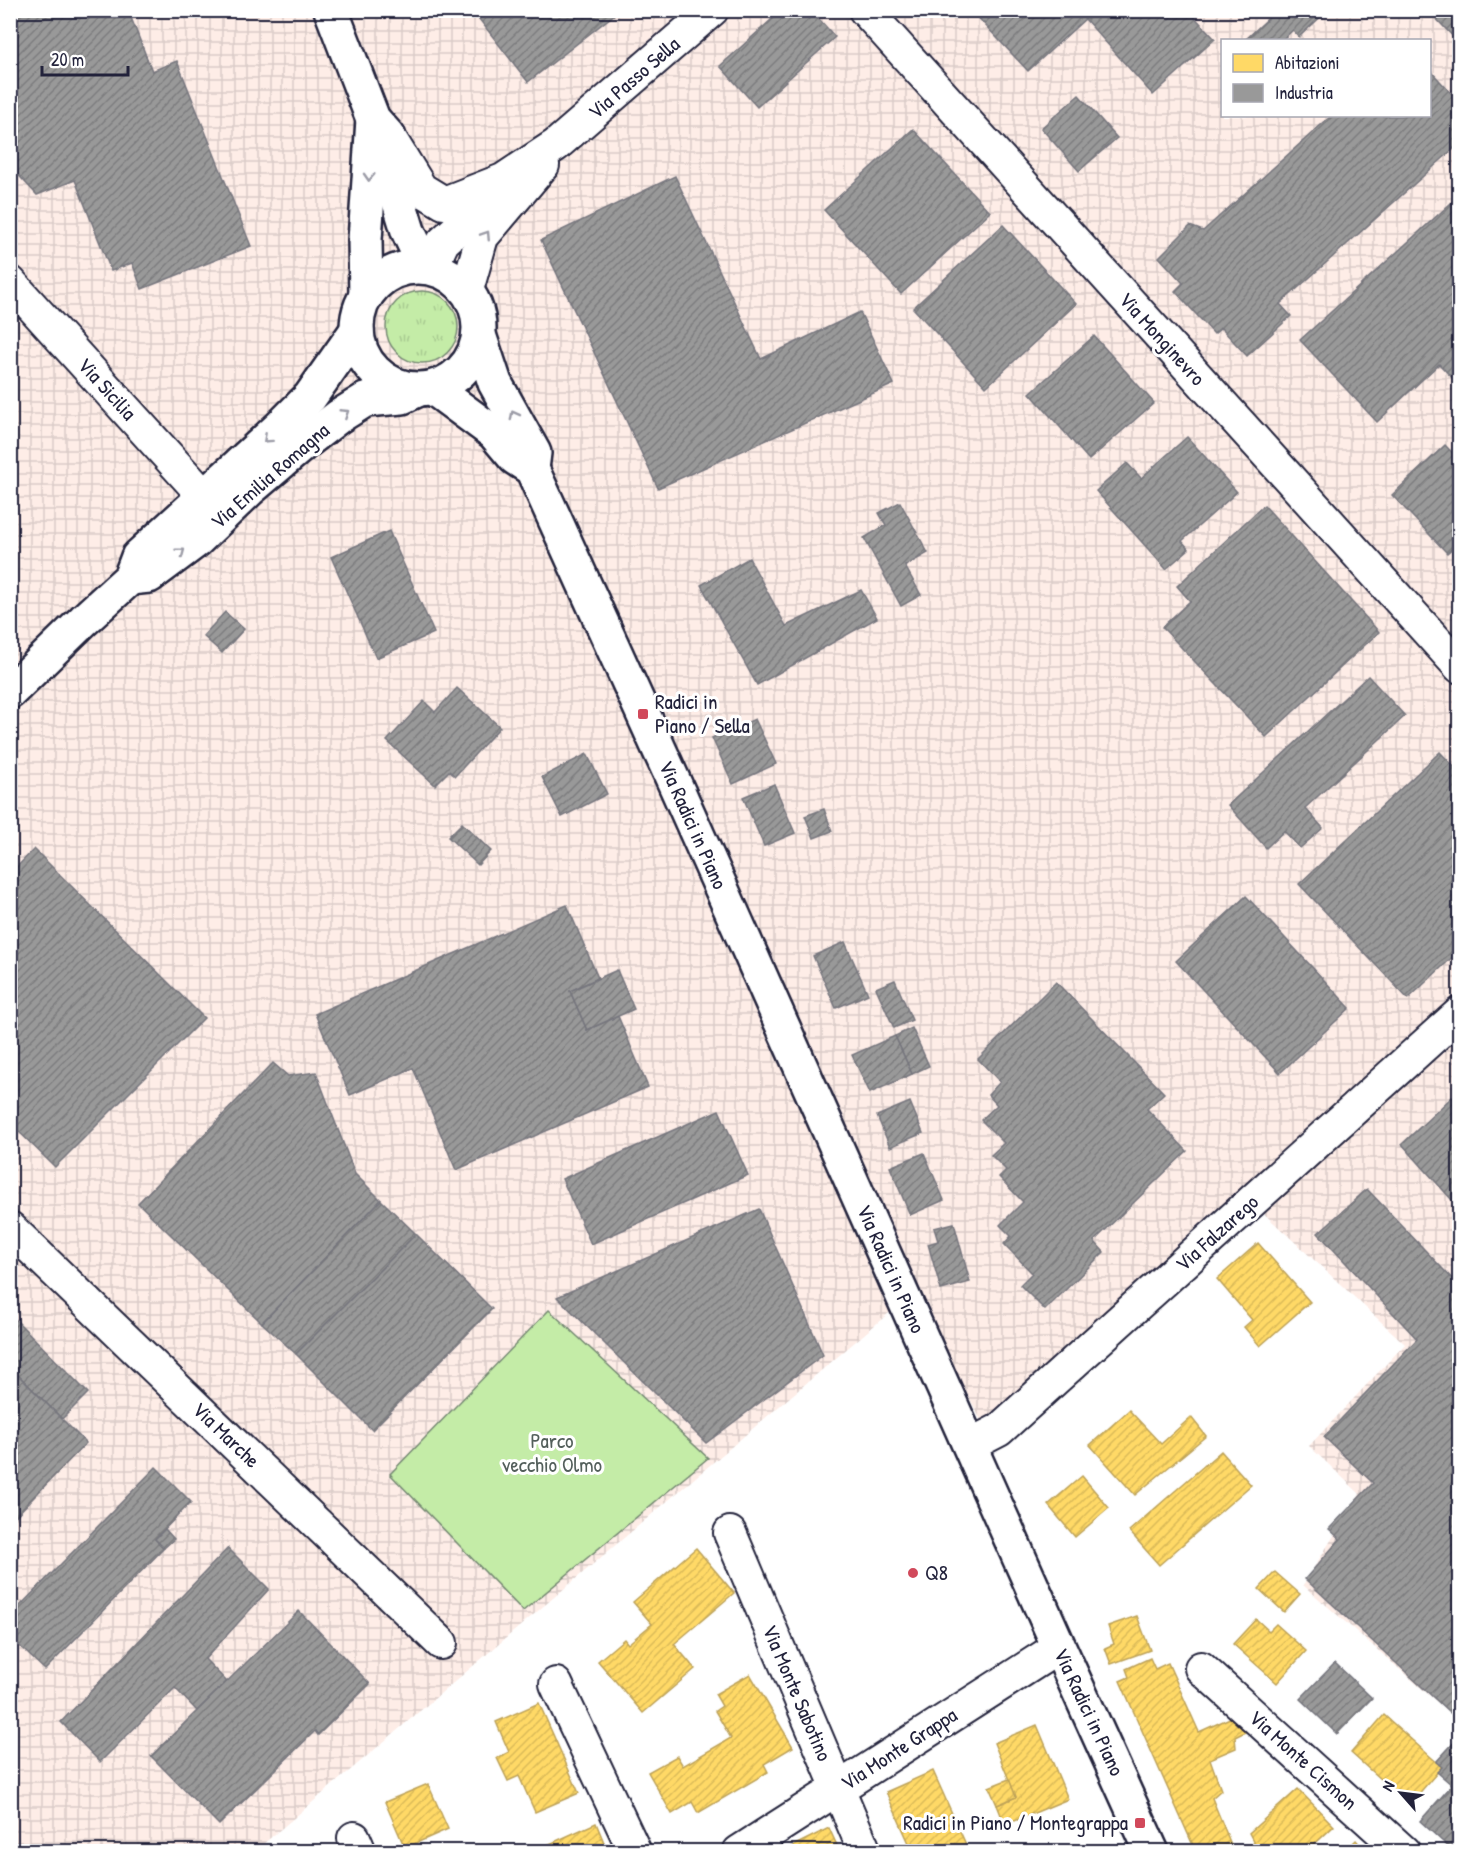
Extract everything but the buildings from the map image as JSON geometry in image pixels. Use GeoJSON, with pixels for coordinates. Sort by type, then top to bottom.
{"type":"FeatureCollection","features":[{"type":"Feature","properties":{"kind":"street"},"geometry":{"type":"LineString","coordinates":[[331,10],[381,128],[408,231],[428,268]]}},
{"type":"Feature","properties":{"kind":"street","name":"Via Passo Sella"},"geometry":{"type":"LineString","coordinates":[[381,128],[421,189],[444,202],[503,180],[556,145],[712,10]]}},
{"type":"Feature","properties":{"kind":"street","name":"Via Monginevro"},"geometry":{"type":"LineString","coordinates":[[865,10],[1460,667]]}},
{"type":"Feature","properties":{"kind":"street"},"geometry":{"type":"LineString","coordinates":[[366,296],[365,240],[381,128]]}},
{"type":"Feature","properties":{"kind":"street","name":"Via Passo Sella"},"geometry":{"type":"LineString","coordinates":[[466,290],[482,237],[540,169],[556,145]]}},
{"type":"Feature","properties":{"kind":"street","name":"Via Passo Sella"},"geometry":{"type":"LineString","coordinates":[[428,268],[442,242],[489,200],[503,180]]}},
{"type":"Feature","properties":{"kind":"street"},"geometry":{"type":"LineString","coordinates":[[413,267],[428,268],[455,279],[466,290],[475,304],[479,319],[479,335],[475,353],[465,369],[450,380],[426,389],[399,387],[382,378],[369,365],[360,348],[357,330],[359,312],[366,296],[386,276],[413,267]]}},
{"type":"Feature","properties":{"kind":"street","name":"Via Sicilia"},"geometry":{"type":"LineString","coordinates":[[10,282],[204,496]]}},
{"type":"Feature","properties":{"kind":"street","name":"Via Emilia Romagna"},"geometry":{"type":"LineString","coordinates":[[10,692],[130,578],[138,557],[310,397],[357,330]]}},
{"type":"Feature","properties":{"kind":"street"},"geometry":{"type":"LineString","coordinates":[[426,389],[494,433],[515,458],[532,469],[534,453],[495,382],[479,335]]}},
{"type":"Feature","properties":{"kind":"street","name":"Via Emilia Romagna"},"geometry":{"type":"LineString","coordinates":[[130,578],[149,576],[196,541],[285,459],[338,417],[365,400],[402,397],[426,389]]}},
{"type":"Feature","properties":{"kind":"street","name":"Via Radici in Piano"},"geometry":{"type":"LineString","coordinates":[[532,469],[1146,1837]]}},
{"type":"Feature","properties":{"kind":"street","name":"Via Falzarego"},"geometry":{"type":"LineString","coordinates":[[970,1445],[999,1430],[1460,1013]]}},
{"type":"Feature","properties":{"kind":"street","name":"Via Marche"},"geometry":{"type":"LineString","coordinates":[[10,1228],[441,1643]]}},
{"type":"Feature","properties":{"kind":"street","name":"Via Monte Sabotino"},"geometry":{"type":"LineString","coordinates":[[730,1533],[865,1851]]}},
{"type":"Feature","properties":{"kind":"street","name":"Via Monte Grappa"},"geometry":{"type":"LineString","coordinates":[[739,1851],[1059,1647]]}},
{"type":"Feature","properties":{"kind":"street","name":"Via Monte Cismon"},"geometry":{"type":"LineString","coordinates":[[1201,1668],[1404,1851]]}},
{"type":"Feature","properties":{"kind":"street"},"geometry":{"type":"LineString","coordinates":[[556,1684],[635,1851]]}},
{"type":"Feature","properties":{"kind":"shaded area"},"geometry":{"type":"Polygon","coordinates":[[[11,11],[1459,11],[1459,1721],[1303,1585],[1360,1494],[1309,1446],[1405,1344],[1260,1210],[993,1444],[915,1291],[255,1851],[11,1852],[10,1282],[13,1278],[10,1275],[11,11]]]}},
{"type":"Feature","properties":{"kind":"green space"},"geometry":{"type":"Polygon","coordinates":[[[429,291],[448,301],[456,313],[458,327],[456,341],[448,353],[436,361],[415,363],[396,353],[388,341],[386,320],[396,301],[408,293],[429,291]]]}},
{"type":"Feature","properties":{"kind":"green space","name":"Parco vecchio Olmo"},"geometry":{"type":"Polygon","coordinates":[[[549,1310],[708,1458],[523,1611],[390,1474],[549,1310]]]}},
{"type":"Feature","properties":{"kind":"place","name":"Radici in Piano / Sella"},"geometry":{"type":"Point","coordinates":[643,714]}},
{"type":"Feature","properties":{"kind":"place","name":"Q8"},"geometry":{"type":"Point","coordinates":[913,1573]}},
{"type":"Feature","properties":{"kind":"place","name":"Radici in Piano / Montegrappa"},"geometry":{"type":"Point","coordinates":[1140,1823]}}]}
